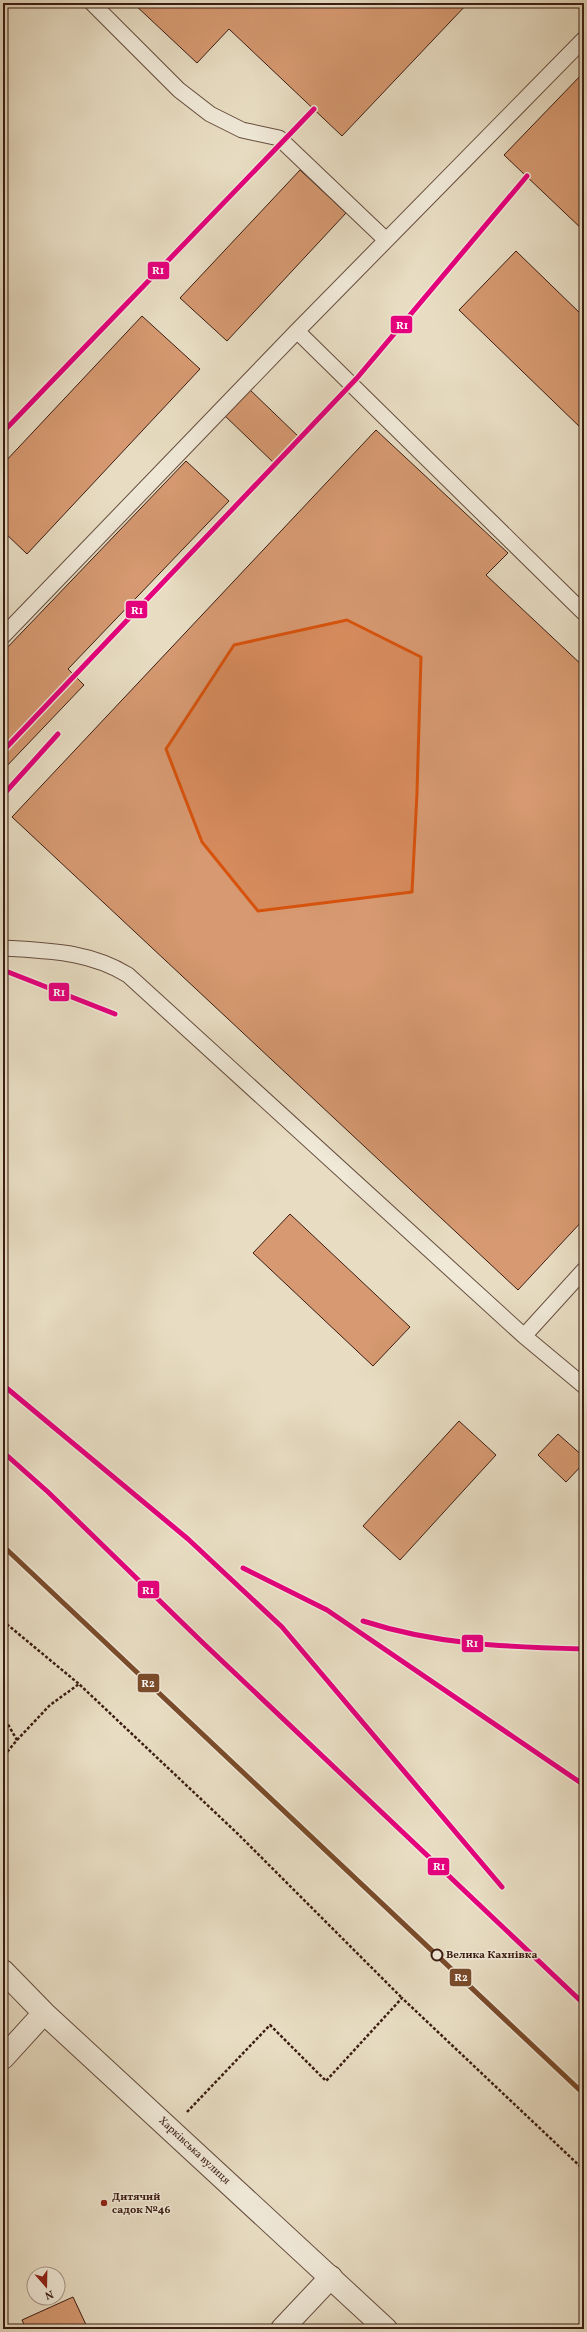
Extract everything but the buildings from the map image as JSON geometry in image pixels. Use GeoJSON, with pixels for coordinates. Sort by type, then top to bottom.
{"type":"FeatureCollection","features":[{"type":"Feature","properties":{"kind":"street","name":"Харківська вулиця"},"geometry":{"type":"LineString","coordinates":[[3,1971],[44,2013],[386,2329]]}},
{"type":"Feature","properties":{"kind":"street"},"geometry":{"type":"LineString","coordinates":[[3,2058],[44,2013]]}},
{"type":"Feature","properties":{"kind":"street"},"geometry":{"type":"LineString","coordinates":[[282,2329],[331,2277]]}},
{"type":"Feature","properties":{"kind":"lane"},"geometry":{"type":"LineString","coordinates":[[92,3],[179,90],[216,118],[242,130],[279,138],[386,240]]}},
{"type":"Feature","properties":{"kind":"lane"},"geometry":{"type":"LineString","coordinates":[[3,636],[297,331],[584,39]]}},
{"type":"Feature","properties":{"kind":"lane"},"geometry":{"type":"LineString","coordinates":[[297,331],[584,613]]}},
{"type":"Feature","properties":{"kind":"lane"},"geometry":{"type":"LineString","coordinates":[[3,948],[53,951],[83,956],[108,963],[128,975],[524,1336],[584,1386]]}},
{"type":"Feature","properties":{"kind":"lane"},"geometry":{"type":"LineString","coordinates":[[524,1336],[584,1270]]}},
{"type":"Feature","properties":{"kind":"path"},"geometry":{"type":"LineString","coordinates":[[3,1621],[79,1684],[238,1834],[402,1998],[584,2170]]}},
{"type":"Feature","properties":{"kind":"path"},"geometry":{"type":"LineString","coordinates":[[3,1757],[50,1705],[79,1684]]}},
{"type":"Feature","properties":{"kind":"path"},"geometry":{"type":"LineString","coordinates":[[3,1716],[17,1740]]}},
{"type":"Feature","properties":{"kind":"path"},"geometry":{"type":"LineString","coordinates":[[170,2129],[270,2025],[326,2081],[402,1998]]}},
{"type":"Feature","properties":{"kind":"highlighted area"},"geometry":{"type":"Polygon","coordinates":[[[347,620],[421,657],[417,793],[412,892],[258,911],[202,842],[166,749],[234,645],[347,620]]]}},
{"type":"Feature","properties":{"kind":"transit line","name":"R1"},"geometry":{"type":"LineString","coordinates":[[3,432],[314,109]]}},
{"type":"Feature","properties":{"kind":"transit line","name":"R1"},"geometry":{"type":"LineString","coordinates":[[3,751],[357,378],[527,176]]}},
{"type":"Feature","properties":{"kind":"transit line","name":"R1"},"geometry":{"type":"LineString","coordinates":[[3,795],[58,734]]}},
{"type":"Feature","properties":{"kind":"transit line","name":"R1"},"geometry":{"type":"LineString","coordinates":[[3,970],[115,1014]]}},
{"type":"Feature","properties":{"kind":"transit line","name":"R1"},"geometry":{"type":"LineString","coordinates":[[3,1385],[188,1539],[282,1627],[502,1887]]}},
{"type":"Feature","properties":{"kind":"transit line","name":"R1"},"geometry":{"type":"LineString","coordinates":[[3,1452],[48,1492],[202,1642],[584,2004]]}},
{"type":"Feature","properties":{"kind":"transit line","name":"R2"},"geometry":{"type":"LineString","coordinates":[[3,1546],[584,2094]]}},
{"type":"Feature","properties":{"kind":"transit line","name":"R1"},"geometry":{"type":"LineString","coordinates":[[243,1568],[327,1610],[584,1785]]}},
{"type":"Feature","properties":{"kind":"transit line","name":"R1"},"geometry":{"type":"LineString","coordinates":[[363,1621],[391,1629],[445,1640],[500,1646],[584,1649]]}},
{"type":"Feature","properties":{"kind":"place","name":"Велика Кахнівка"},"geometry":{"type":"Point","coordinates":[437,1955]}},
{"type":"Feature","properties":{"kind":"place","name":"Дитячий садок №46"},"geometry":{"type":"Point","coordinates":[104,2203]}}]}
